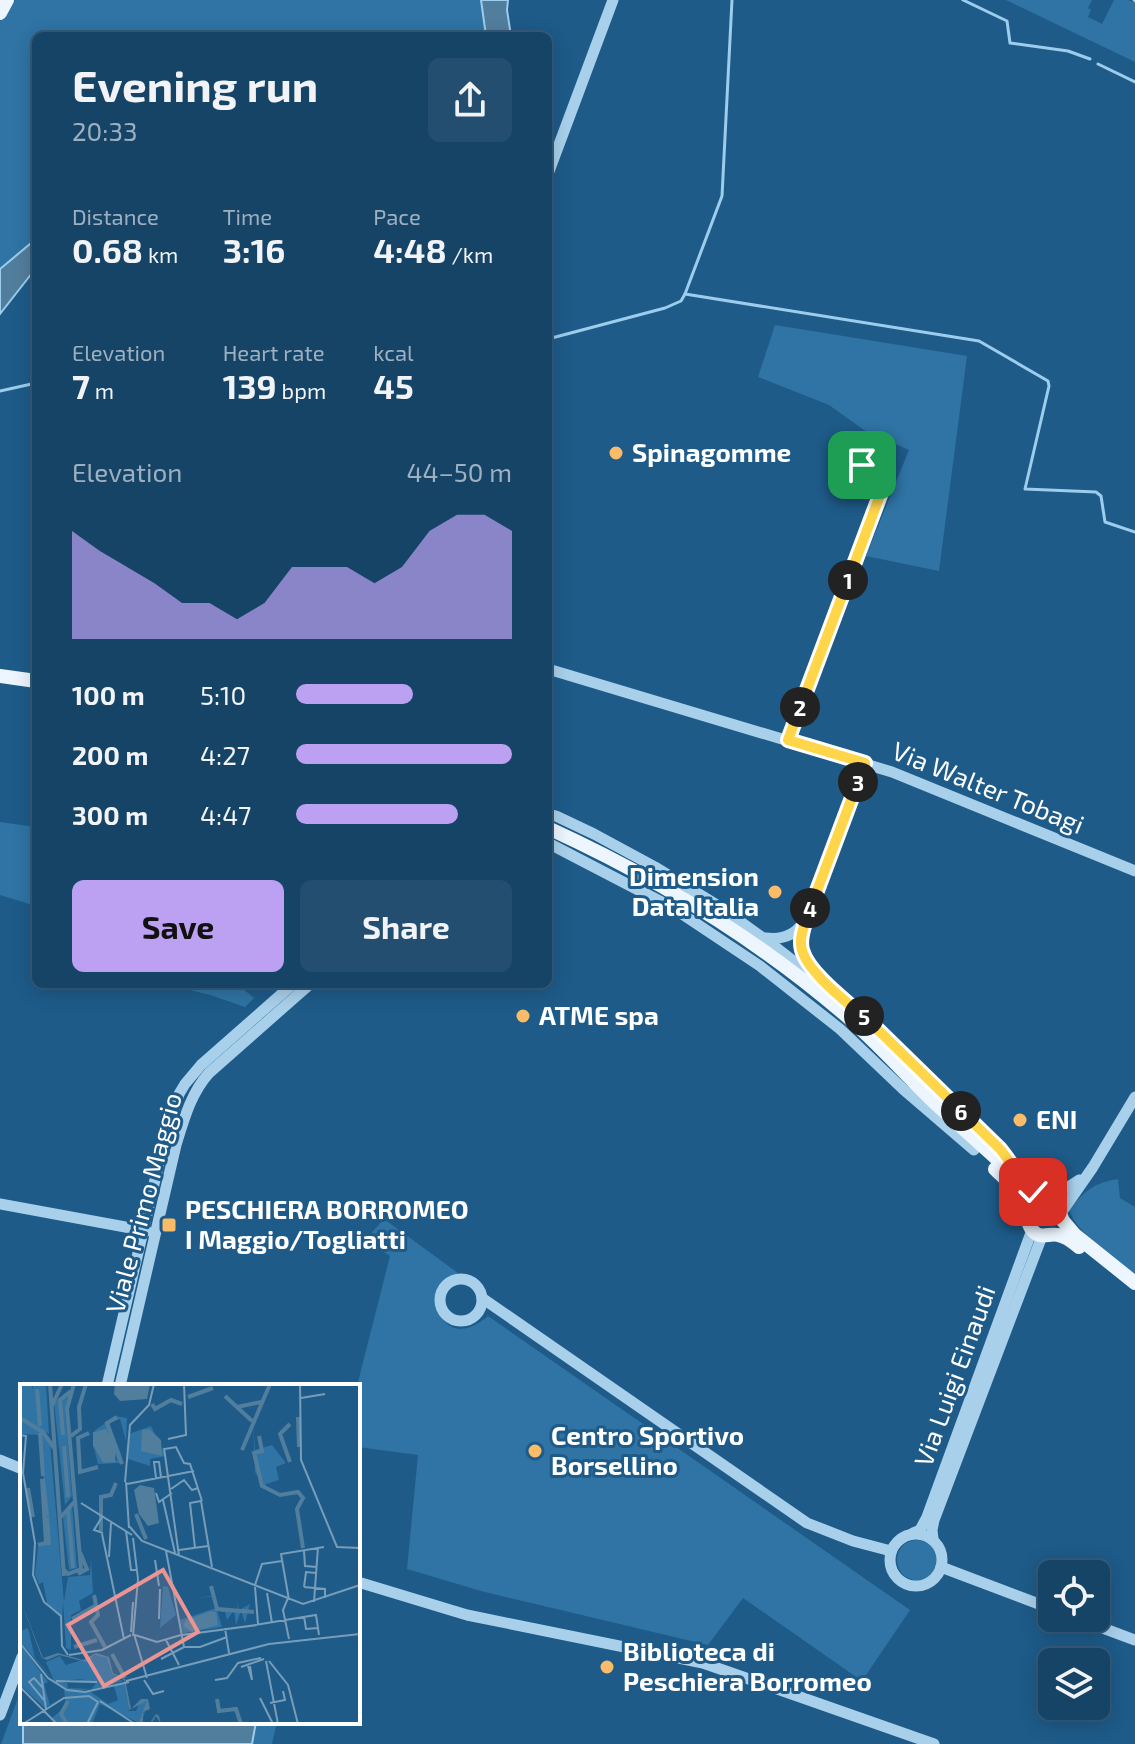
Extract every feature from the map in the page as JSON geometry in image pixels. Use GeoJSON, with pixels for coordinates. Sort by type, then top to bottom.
{"type":"FeatureCollection","features":[{"type":"Feature","properties":{"kind":"main road"},"geometry":{"type":"LineString","coordinates":[[0,13],[7,0]]}},
{"type":"Feature","properties":{"kind":"main road"},"geometry":{"type":"LineString","coordinates":[[0,668],[32,672]]}},
{"type":"Feature","properties":{"kind":"main road"},"geometry":{"type":"LineString","coordinates":[[0,676],[32,680]]}},
{"type":"Feature","properties":{"kind":"main road"},"geometry":{"type":"LineString","coordinates":[[552,832],[671,892],[766,954],[853,1022],[932,1100],[1045,1202],[1055,1205],[1075,1235],[1135,1283]]}},
{"type":"Feature","properties":{"kind":"main road"},"geometry":{"type":"LineString","coordinates":[[932,1100],[974,1150],[1019,1194],[1039,1230]]}},
{"type":"Feature","properties":{"kind":"main road"},"geometry":{"type":"LineString","coordinates":[[1045,1202],[1033,1207],[1029,1214],[1039,1230],[1072,1241],[1135,1294]]}},
{"type":"Feature","properties":{"kind":"main road"},"geometry":{"type":"LineString","coordinates":[[1039,1230],[1059,1229],[1062,1216]]}},
{"type":"Feature","properties":{"kind":"street"},"geometry":{"type":"LineString","coordinates":[[552,163],[613,0]]}},
{"type":"Feature","properties":{"kind":"street"},"geometry":{"type":"LineString","coordinates":[[788,740],[885,482]]}},
{"type":"Feature","properties":{"kind":"street","name":"Via Walter Tobagi"},"geometry":{"type":"LineString","coordinates":[[552,670],[865,763],[1135,871]]}},
{"type":"Feature","properties":{"kind":"street"},"geometry":{"type":"LineString","coordinates":[[865,763],[801,934],[802,950],[809,965],[832,989],[1000,1149],[1022,1181]]}},
{"type":"Feature","properties":{"kind":"street"},"geometry":{"type":"LineString","coordinates":[[552,815],[646,862],[720,907],[832,989]]}},
{"type":"Feature","properties":{"kind":"street"},"geometry":{"type":"LineString","coordinates":[[552,845],[673,908],[760,966],[840,1029],[974,1150]]}},
{"type":"Feature","properties":{"kind":"street"},"geometry":{"type":"LineString","coordinates":[[763,938],[785,937],[800,928],[806,920]]}},
{"type":"Feature","properties":{"kind":"street","name":"Viale Primo Maggio"},"geometry":{"type":"LineString","coordinates":[[120,1384],[161,1154],[179,1094],[201,1065],[288,988]]}},
{"type":"Feature","properties":{"kind":"street","name":"Viale Primo Maggio"},"geometry":{"type":"LineString","coordinates":[[108,1384],[149,1231],[196,1088],[305,988]]}},
{"type":"Feature","properties":{"kind":"street"},"geometry":{"type":"LineString","coordinates":[[1062,1216],[1135,1097]]}},
{"type":"Feature","properties":{"kind":"street"},"geometry":{"type":"LineString","coordinates":[[1045,1202],[1089,1173]]}},
{"type":"Feature","properties":{"kind":"street"},"geometry":{"type":"LineString","coordinates":[[0,1204],[149,1231]]}},
{"type":"Feature","properties":{"kind":"street","name":"Via Luigi Einaudi"},"geometry":{"type":"LineString","coordinates":[[913,1533],[920,1530],[927,1517],[1039,1230]]}},
{"type":"Feature","properties":{"kind":"street","name":"Via Luigi Einaudi"},"geometry":{"type":"LineString","coordinates":[[933,1539],[934,1520],[1039,1230]]}},
{"type":"Feature","properties":{"kind":"street"},"geometry":{"type":"LineString","coordinates":[[482,1298],[807,1523],[853,1541],[891,1551]]}},
{"type":"Feature","properties":{"kind":"street"},"geometry":{"type":"LineString","coordinates":[[0,1460],[20,1468]]}},
{"type":"Feature","properties":{"kind":"street"},"geometry":{"type":"LineString","coordinates":[[913,1533],[933,1539],[941,1552],[938,1575],[924,1585],[907,1585],[900,1581],[890,1567],[891,1551],[899,1539],[913,1533]]}},
{"type":"Feature","properties":{"kind":"street"},"geometry":{"type":"LineString","coordinates":[[941,1567],[1038,1604]]}},
{"type":"Feature","properties":{"kind":"street"},"geometry":{"type":"LineString","coordinates":[[360,1583],[482,1619],[703,1663],[934,1744]]}},
{"type":"Feature","properties":{"kind":"street"},"geometry":{"type":"LineString","coordinates":[[1110,1631],[1135,1640]]}},
{"type":"Feature","properties":{"kind":"street"},"geometry":{"type":"LineString","coordinates":[[0,1715],[20,1662]]}},
{"type":"Feature","properties":{"kind":"shaded area"},"geometry":{"type":"Polygon","coordinates":[[[15,0],[481,0],[485,32],[32,32],[32,242],[0,269],[0,21],[15,0]]]}},
{"type":"Feature","properties":{"kind":"shaded area"},"geometry":{"type":"Polygon","coordinates":[[[481,0],[508,0],[510,32],[485,32],[481,0]]]}},
{"type":"Feature","properties":{"kind":"shaded area"},"geometry":{"type":"Polygon","coordinates":[[[1006,0],[1092,0],[1088,17],[1102,24],[1114,0],[1135,3],[1135,62],[1006,0]]]}},
{"type":"Feature","properties":{"kind":"shaded area"},"geometry":{"type":"Polygon","coordinates":[[[32,242],[32,273],[0,314],[0,269],[32,242]]]}},
{"type":"Feature","properties":{"kind":"shaded area"},"geometry":{"type":"Polygon","coordinates":[[[775,325],[967,356],[939,571],[866,556],[909,450],[864,430],[829,405],[758,377],[775,325]]]}},
{"type":"Feature","properties":{"kind":"shaded area"},"geometry":{"type":"Polygon","coordinates":[[[0,822],[32,826],[32,905],[0,895],[0,822]]]}},
{"type":"Feature","properties":{"kind":"shaded area"},"geometry":{"type":"Polygon","coordinates":[[[182,988],[242,988],[254,998],[245,1007],[182,988]]]}},
{"type":"Feature","properties":{"kind":"shaded area"},"geometry":{"type":"Polygon","coordinates":[[[1118,1179],[1120,1198],[1135,1207],[1135,1274],[1089,1237],[1069,1210],[1090,1189],[1118,1179]]]}},
{"type":"Feature","properties":{"kind":"shaded area","name":"Centro Sportivo Borsellino"},"geometry":{"type":"Polygon","coordinates":[[[384,1219],[458,1273],[441,1284],[435,1303],[450,1326],[467,1328],[488,1316],[910,1610],[862,1681],[743,1598],[708,1645],[481,1591],[407,1569],[418,1455],[360,1447],[360,1384],[358,1384],[390,1256],[365,1240],[384,1219]]]}},
{"type":"Feature","properties":{"kind":"shaded area"},"geometry":{"type":"Polygon","coordinates":[[[917,1540],[931,1546],[937,1560],[931,1574],[917,1580],[903,1574],[897,1560],[903,1546],[917,1540]]]}},
{"type":"Feature","properties":{"kind":"shaded area"},"geometry":{"type":"Polygon","coordinates":[[[20,1692],[20,1724],[277,1724],[272,1744],[1,1744],[20,1692]]]}},
{"type":"Feature","properties":{"kind":"shaded area"},"geometry":{"type":"Polygon","coordinates":[[[23,1724],[256,1724],[252,1744],[23,1744],[23,1724]]]}},
{"type":"Feature","properties":{"kind":"waterway"},"geometry":{"type":"LineString","coordinates":[[552,338],[665,308],[681,301],[685,294],[722,196],[732,0]]}},
{"type":"Feature","properties":{"kind":"waterway"},"geometry":{"type":"LineString","coordinates":[[963,0],[1007,21],[1010,43],[1068,51],[1090,59]]}},
{"type":"Feature","properties":{"kind":"waterway"},"geometry":{"type":"LineString","coordinates":[[1098,64],[1135,82]]}},
{"type":"Feature","properties":{"kind":"waterway"},"geometry":{"type":"LineString","coordinates":[[685,294],[979,341],[1048,381],[1025,489],[1096,492],[1101,496],[1105,522],[1135,532]]}},
{"type":"Feature","properties":{"kind":"waterway"},"geometry":{"type":"LineString","coordinates":[[0,391],[32,384]]}},
{"type":"Feature","properties":{"kind":"place","name":"Spinagomme"},"geometry":{"type":"Point","coordinates":[616,453]}},
{"type":"Feature","properties":{"kind":"place","name":"Dimension Data Italia"},"geometry":{"type":"Point","coordinates":[775,892]}},
{"type":"Feature","properties":{"kind":"place","name":"ATME spa"},"geometry":{"type":"Point","coordinates":[523,1016]}},
{"type":"Feature","properties":{"kind":"place","name":"ENI"},"geometry":{"type":"Point","coordinates":[1020,1120]}},
{"type":"Feature","properties":{"kind":"place","name":"PESCHIERA BORROMEO I Maggio/Togliatti"},"geometry":{"type":"Point","coordinates":[169,1225]}},
{"type":"Feature","properties":{"kind":"place","name":"Centro Sportivo Borsellino"},"geometry":{"type":"Point","coordinates":[535,1451]}},
{"type":"Feature","properties":{"kind":"place","name":"Biblioteca di Peschiera Borromeo"},"geometry":{"type":"Point","coordinates":[607,1667]}},
{"type":"Feature","properties":{"kind":"route"},"geometry":{"type":"LineString","coordinates":[[862,465],[868,476],[885,482],[788,740],[865,763],[801,934],[802,950],[809,965],[832,989],[1000,1149],[1033,1192]]}}]}
